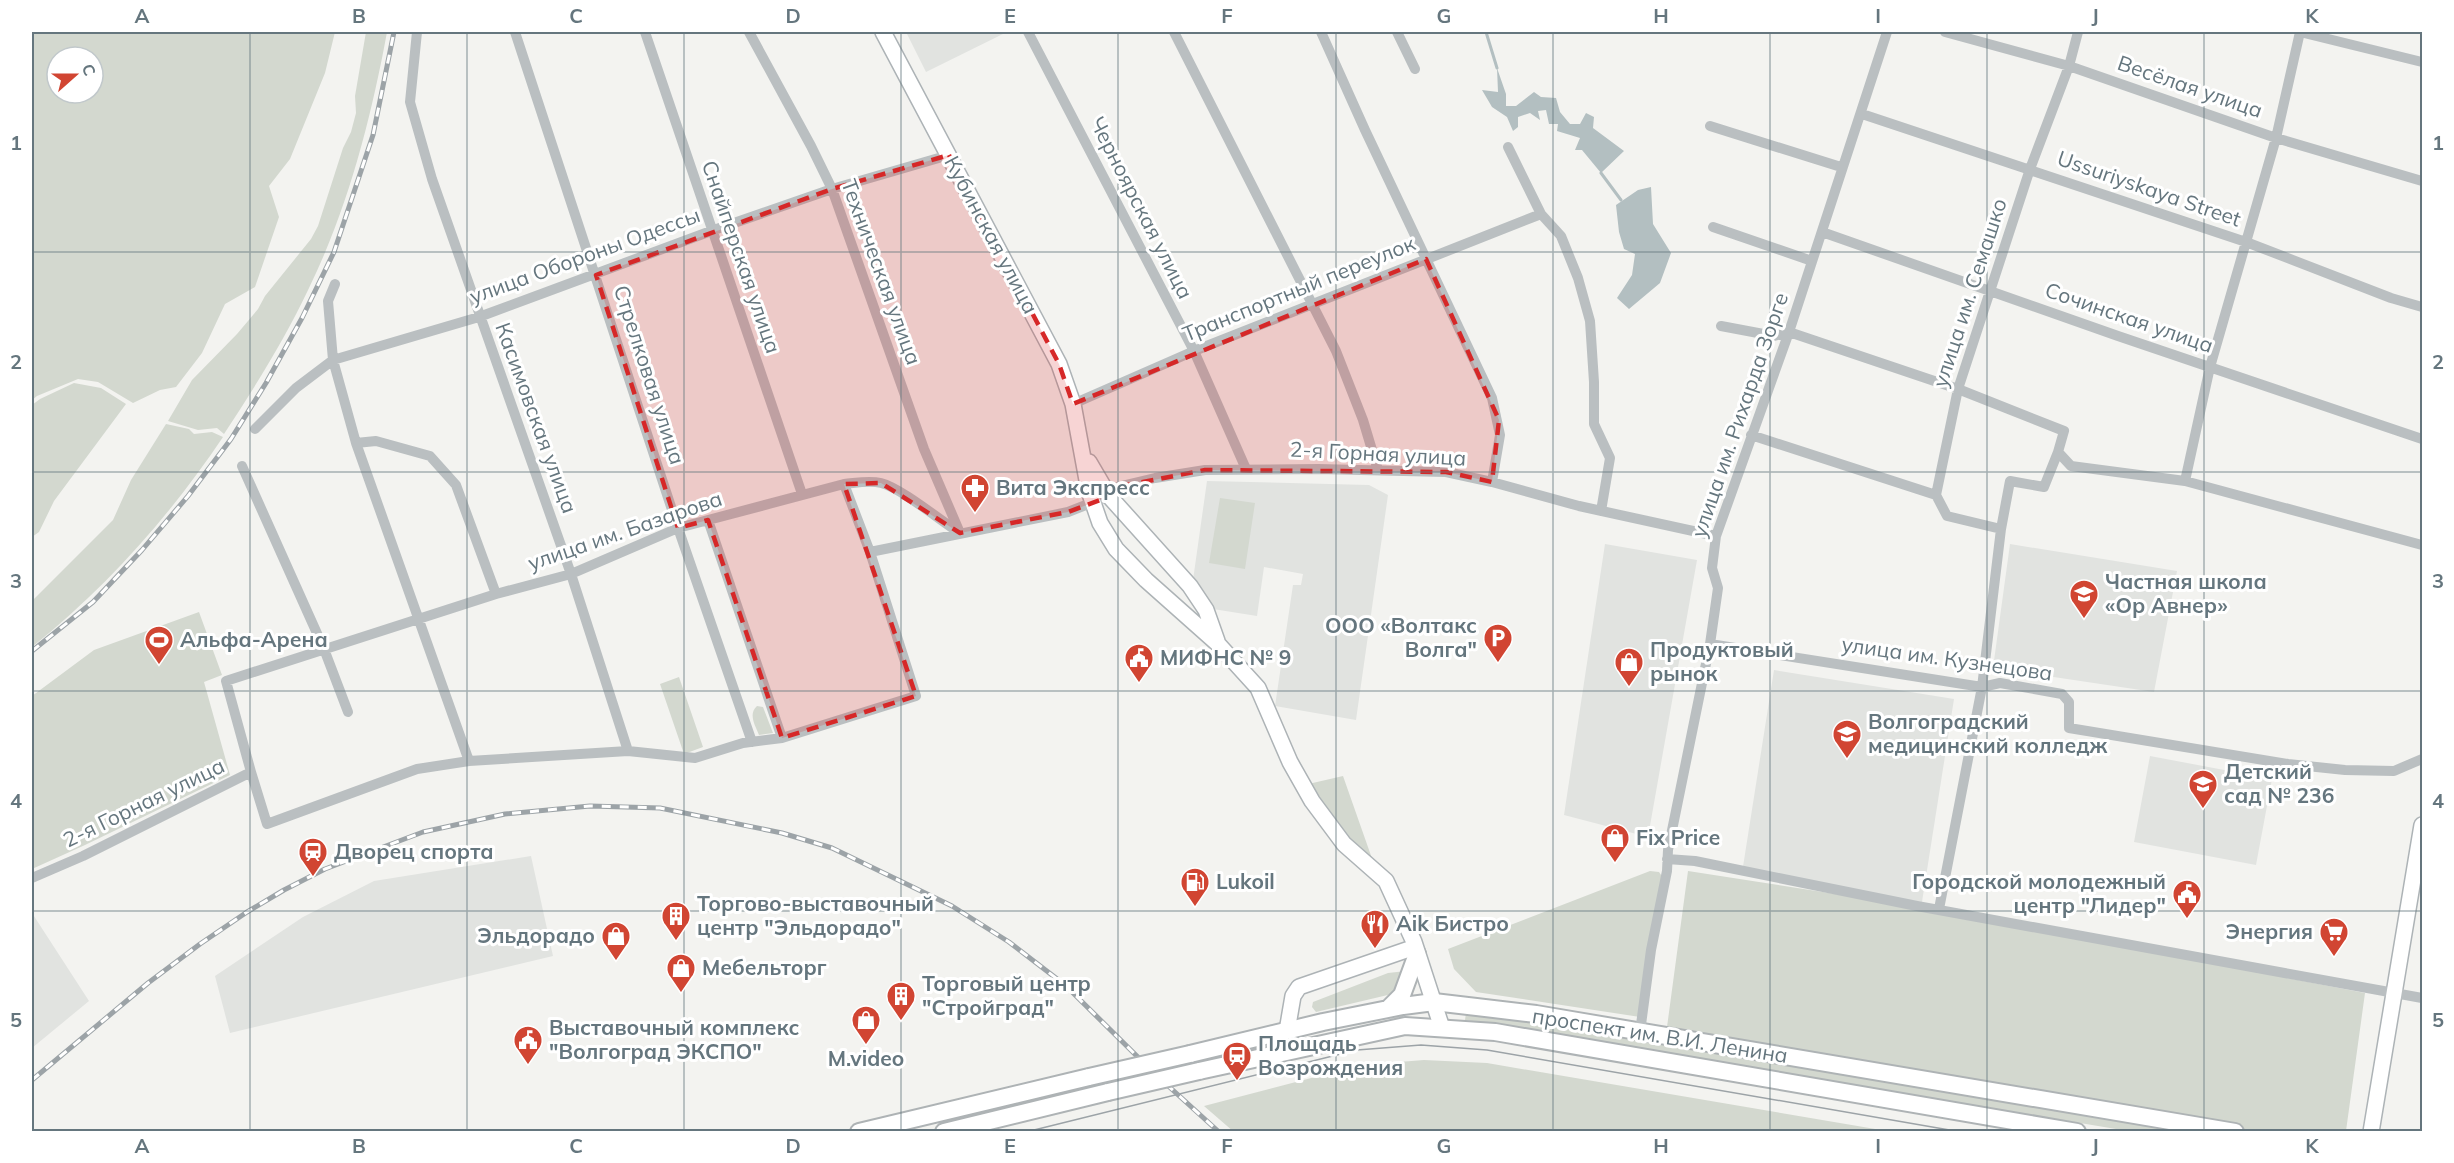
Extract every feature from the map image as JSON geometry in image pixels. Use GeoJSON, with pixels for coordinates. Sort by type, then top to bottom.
{"type":"FeatureCollection","features":[{"type":"Feature","properties":{"kind":"main road"},"geometry":{"type":"LineString","coordinates":[[1388,1009],[1402,995],[1416,950]]}},
{"type":"Feature","properties":{"kind":"main road","name":"проспект им. В.И. Ленина"},"geometry":{"type":"LineString","coordinates":[[859,1131],[1287,1031],[1388,1009],[1434,1002],[1536,1014],[2235,1131]]}},
{"type":"Feature","properties":{"kind":"main road","name":"проспект им. В.И. Ленина"},"geometry":{"type":"LineString","coordinates":[[944,1131],[1199,1071],[1405,1026],[1495,1032],[2077,1131]]}},
{"type":"Feature","properties":{"kind":"street","name":"Касимовская улица"},"geometry":{"type":"LineString","coordinates":[[417,32],[410,102],[432,178],[570,574],[628,751]]}},
{"type":"Feature","properties":{"kind":"street","name":"Стрелковая улица"},"geometry":{"type":"LineString","coordinates":[[515,32],[700,595],[752,742]]}},
{"type":"Feature","properties":{"kind":"street","name":"Снайперская улица"},"geometry":{"type":"LineString","coordinates":[[645,32],[802,494]]}},
{"type":"Feature","properties":{"kind":"street","name":"Техническая улица"},"geometry":{"type":"LineString","coordinates":[[749,32],[812,146],[832,189],[924,449],[960,533]]}},
{"type":"Feature","properties":{"kind":"street","name":"Кубинская улица"},"geometry":{"type":"LineString","coordinates":[[883,32],[1059,364],[1073,404],[1080,446],[1100,523],[1116,549],[1146,580],[1218,644],[1258,688],[1290,762],[1319,812],[1344,844],[1386,881],[1416,950],[1442,1028]]}},
{"type":"Feature","properties":{"kind":"street","name":"Черноярская улица"},"geometry":{"type":"LineString","coordinates":[[1028,32],[1194,351],[1245,470]]}},
{"type":"Feature","properties":{"kind":"street"},"geometry":{"type":"LineString","coordinates":[[1174,32],[1336,351],[1363,420],[1378,470]]}},
{"type":"Feature","properties":{"kind":"street"},"geometry":{"type":"LineString","coordinates":[[1322,32],[1492,398],[1499,420],[1500,435],[1492,482]]}},
{"type":"Feature","properties":{"kind":"street"},"geometry":{"type":"LineString","coordinates":[[1397,32],[1415,69]]}},
{"type":"Feature","properties":{"kind":"street","name":"улица им. Рихарда Зорге"},"geometry":{"type":"LineString","coordinates":[[1640,1032],[1651,950],[1667,871],[1667,859],[1710,644],[1718,588],[1712,568],[1716,536],[1789,332],[1841,167],[1862,114],[1887,32]]}},
{"type":"Feature","properties":{"kind":"street","name":"Весёлая улица"},"geometry":{"type":"LineString","coordinates":[[1945,32],[2069,66],[2276,138],[2422,181]]}},
{"type":"Feature","properties":{"kind":"street","name":"улица им. Семашко"},"geometry":{"type":"LineString","coordinates":[[1936,495],[1958,389],[2030,169],[2069,66],[2078,32]]}},
{"type":"Feature","properties":{"kind":"street"},"geometry":{"type":"LineString","coordinates":[[2185,481],[2210,367],[2276,138],[2300,32],[2422,62]]}},
{"type":"Feature","properties":{"kind":"street","name":"Ussuriyskaya Street"},"geometry":{"type":"LineString","coordinates":[[1862,114],[2246,242],[2391,298],[2422,307]]}},
{"type":"Feature","properties":{"kind":"street"},"geometry":{"type":"LineString","coordinates":[[1710,126],[1841,167]]}},
{"type":"Feature","properties":{"kind":"street"},"geometry":{"type":"LineString","coordinates":[[1508,147],[1541,214],[1561,236],[1578,278],[1590,321],[1594,424],[1610,458],[1601,511]]}},
{"type":"Feature","properties":{"kind":"street","name":"улица Обороны Одессы"},"geometry":{"type":"LineString","coordinates":[[255,429],[296,388],[333,360],[479,317],[832,189],[949,155]]}},
{"type":"Feature","properties":{"kind":"street","name":"Транспортный переулок"},"geometry":{"type":"LineString","coordinates":[[1073,404],[1312,303],[1541,214]]}},
{"type":"Feature","properties":{"kind":"street"},"geometry":{"type":"LineString","coordinates":[[1713,227],[1812,261]]}},
{"type":"Feature","properties":{"kind":"street","name":"Сочинская улица"},"geometry":{"type":"LineString","coordinates":[[1822,232],[2422,439]]}},
{"type":"Feature","properties":{"kind":"street"},"geometry":{"type":"LineString","coordinates":[[335,284],[328,301],[333,360],[356,443],[470,761]]}},
{"type":"Feature","properties":{"kind":"street"},"geometry":{"type":"LineString","coordinates":[[1721,327],[1774,336],[1789,332],[1958,389],[2064,431],[2043,487],[2010,481],[2001,529],[1982,687],[1939,909]]}},
{"type":"Feature","properties":{"kind":"street"},"geometry":{"type":"LineString","coordinates":[[1751,435],[1936,495],[1947,516],[2001,529]]}},
{"type":"Feature","properties":{"kind":"street"},"geometry":{"type":"LineString","coordinates":[[356,443],[376,441],[430,456],[456,485],[496,594]]}},
{"type":"Feature","properties":{"kind":"street","name":"Кубинская улица"},"geometry":{"type":"LineString","coordinates":[[1080,446],[1109,496],[1190,586],[1206,610],[1218,644]]}},
{"type":"Feature","properties":{"kind":"street"},"geometry":{"type":"LineString","coordinates":[[2058,452],[2071,466],[2185,481],[2422,545]]}},
{"type":"Feature","properties":{"kind":"street"},"geometry":{"type":"LineString","coordinates":[[242,466],[324,650],[348,712]]}},
{"type":"Feature","properties":{"kind":"street","name":"2-я Горная улица"},"geometry":{"type":"LineString","coordinates":[[1093,503],[1109,496],[1117,487],[1206,470],[1446,472],[1492,482],[1579,507],[1716,536]]}},
{"type":"Feature","properties":{"kind":"street","name":"улица им. Базарова"},"geometry":{"type":"LineString","coordinates":[[226,681],[496,594],[570,574],[678,528],[844,484],[866,481],[881,483],[896,489],[960,533]]}},
{"type":"Feature","properties":{"kind":"street"},"geometry":{"type":"LineString","coordinates":[[251,772],[267,824],[417,770],[470,761],[628,751],[695,758],[752,742],[782,738],[916,696],[870,552],[844,484]]}},
{"type":"Feature","properties":{"kind":"street"},"geometry":{"type":"LineString","coordinates":[[870,552],[1068,512],[1093,503]]}},
{"type":"Feature","properties":{"kind":"street"},"geometry":{"type":"LineString","coordinates":[[708,520],[782,738]]}},
{"type":"Feature","properties":{"kind":"street","name":"улица им. Кузнецова"},"geometry":{"type":"LineString","coordinates":[[1710,644],[1982,687],[2000,683],[2062,694],[2069,702],[2069,728],[2289,764],[2345,770],[2401,770],[2422,759]]}},
{"type":"Feature","properties":{"kind":"street","name":"2-я Горная улица"},"geometry":{"type":"LineString","coordinates":[[32,878],[82,856],[251,772],[226,681]]}},
{"type":"Feature","properties":{"kind":"street"},"geometry":{"type":"LineString","coordinates":[[2371,1131],[2422,825]]}},
{"type":"Feature","properties":{"kind":"street"},"geometry":{"type":"LineString","coordinates":[[1667,859],[1695,861],[1939,909],[2422,998]]}},
{"type":"Feature","properties":{"kind":"street"},"geometry":{"type":"LineString","coordinates":[[1287,1031],[1293,996],[1299,987],[1416,950]]}},
{"type":"Feature","properties":{"kind":"highlighted area"},"geometry":{"type":"Polygon","coordinates":[[[949,155],[1059,364],[1073,404],[1426,259],[1499,420],[1492,482],[1446,472],[1205,470],[1117,487],[1108,497],[1068,512],[960,533],[881,483],[844,484],[916,696],[782,738],[708,520],[678,528],[596,275],[832,189],[949,155]]]}},
{"type":"Feature","properties":{"kind":"shaded area"},"geometry":{"type":"Polygon","coordinates":[[[32,32],[335,32],[325,73],[290,159],[269,186],[279,217],[255,287],[225,304],[202,353],[176,387],[160,390],[133,403],[98,382],[78,379],[32,400],[32,32]]]}},
{"type":"Feature","properties":{"kind":"shaded area"},"geometry":{"type":"Polygon","coordinates":[[[366,32],[387,32],[374,97],[347,195],[323,258],[300,307],[224,434],[217,428],[198,430],[168,421],[192,380],[258,309],[265,296],[311,239],[318,226],[356,113],[355,96],[366,32]]]}},
{"type":"Feature","properties":{"kind":"shaded area"},"geometry":{"type":"Polygon","coordinates":[[[906,32],[1007,32],[926,72],[906,32]]]}},
{"type":"Feature","properties":{"kind":"shaded area"},"geometry":{"type":"Polygon","coordinates":[[[1497,68],[1506,94],[1506,106],[1516,106],[1534,92],[1541,97],[1556,98],[1560,112],[1570,124],[1580,124],[1586,113],[1594,117],[1593,128],[1624,151],[1601,173],[1582,150],[1575,150],[1580,138],[1557,131],[1558,124],[1549,124],[1546,110],[1538,111],[1540,120],[1530,113],[1518,117],[1518,127],[1513,131],[1507,117],[1492,107],[1482,90],[1498,92],[1497,68]]]}},
{"type":"Feature","properties":{"kind":"shaded area"},"geometry":{"type":"Polygon","coordinates":[[[1651,187],[1653,224],[1671,253],[1660,283],[1629,309],[1617,298],[1632,275],[1635,254],[1624,249],[1619,232],[1616,205],[1638,190],[1651,187]]]}},
{"type":"Feature","properties":{"kind":"shaded area"},"geometry":{"type":"Polygon","coordinates":[[[74,383],[101,388],[126,404],[54,501],[39,532],[32,537],[32,405],[74,383]]]}},
{"type":"Feature","properties":{"kind":"shaded area"},"geometry":{"type":"Polygon","coordinates":[[[166,424],[189,429],[194,434],[212,432],[223,437],[181,495],[135,550],[86,600],[32,647],[32,601],[113,520],[131,480],[166,424]]]}},
{"type":"Feature","properties":{"kind":"shaded area"},"geometry":{"type":"Polygon","coordinates":[[[1207,481],[1369,485],[1388,495],[1356,720],[1275,706],[1293,585],[1301,585],[1303,574],[1264,567],[1257,616],[1213,609],[1193,580],[1207,481]]]}},
{"type":"Feature","properties":{"kind":"shaded area"},"geometry":{"type":"Polygon","coordinates":[[[1220,498],[1255,503],[1245,569],[1209,563],[1220,498]]]}},
{"type":"Feature","properties":{"kind":"shaded area","name":"Продуктовый рынок"},"geometry":{"type":"Polygon","coordinates":[[[1605,544],[1697,560],[1648,837],[1564,815],[1605,544]]]}},
{"type":"Feature","properties":{"kind":"shaded area","name":"Частная школа «Ор Авнер»"},"geometry":{"type":"Polygon","coordinates":[[[2010,544],[2177,571],[2154,692],[1993,668],[2010,544]]]}},
{"type":"Feature","properties":{"kind":"shaded area"},"geometry":{"type":"Polygon","coordinates":[[[199,612],[222,675],[204,682],[230,775],[32,869],[32,696],[94,650],[199,612]]]}},
{"type":"Feature","properties":{"kind":"shaded area"},"geometry":{"type":"Polygon","coordinates":[[[1774,670],[1954,699],[1922,902],[1742,873],[1774,670]]]}},
{"type":"Feature","properties":{"kind":"shaded area"},"geometry":{"type":"Polygon","coordinates":[[[679,677],[703,747],[684,754],[660,684],[679,677]]]}},
{"type":"Feature","properties":{"kind":"shaded area"},"geometry":{"type":"Polygon","coordinates":[[[757,706],[763,707],[773,733],[759,735],[753,716],[757,706]]]}},
{"type":"Feature","properties":{"kind":"shaded area","name":"Детский сад № 236"},"geometry":{"type":"Polygon","coordinates":[[[2150,756],[2272,779],[2256,865],[2134,842],[2150,756]]]}},
{"type":"Feature","properties":{"kind":"shaded area"},"geometry":{"type":"Polygon","coordinates":[[[1343,776],[1375,867],[1347,844],[1304,785],[1343,776]]]}},
{"type":"Feature","properties":{"kind":"shaded area"},"geometry":{"type":"Polygon","coordinates":[[[531,856],[553,956],[230,1033],[215,976],[303,917],[374,881],[531,856]]]}},
{"type":"Feature","properties":{"kind":"shaded area"},"geometry":{"type":"Polygon","coordinates":[[[1650,871],[1659,872],[1666,882],[1640,1017],[1476,992],[1454,969],[1448,949],[1650,871]]]}},
{"type":"Feature","properties":{"kind":"shaded area"},"geometry":{"type":"Polygon","coordinates":[[[1688,871],[1938,910],[2365,993],[2346,1131],[2254,1131],[1667,1027],[1688,871]]]}},
{"type":"Feature","properties":{"kind":"shaded area"},"geometry":{"type":"Polygon","coordinates":[[[32,913],[89,1001],[32,1048],[32,913]]]}},
{"type":"Feature","properties":{"kind":"shaded area"},"geometry":{"type":"Polygon","coordinates":[[[1408,972],[1392,994],[1316,1012],[1312,1007],[1313,1002],[1388,973],[1408,972]]]}},
{"type":"Feature","properties":{"kind":"shaded area"},"geometry":{"type":"Polygon","coordinates":[[[1472,1012],[2181,1131],[2128,1131],[1465,1020],[1466,1013],[1472,1012]]]}},
{"type":"Feature","properties":{"kind":"shaded area"},"geometry":{"type":"Polygon","coordinates":[[[1424,1060],[1487,1063],[1887,1131],[1234,1132],[1204,1106],[1361,1065],[1424,1060]]]}},
{"type":"Feature","properties":{"kind":"waterway"},"geometry":{"type":"LineString","coordinates":[[1486,32],[1497,68]]}},
{"type":"Feature","properties":{"kind":"waterway"},"geometry":{"type":"LineString","coordinates":[[1601,173],[1621,200]]}},
{"type":"Feature","properties":{"kind":"tram line"},"geometry":{"type":"LineString","coordinates":[[1026,1132],[1357,1050],[1421,1045],[1487,1050],[1961,1132]]}},
{"type":"Feature","properties":{"kind":"railway"},"geometry":{"type":"LineString","coordinates":[[32,651],[93,602],[142,550],[188,496],[231,439],[266,383],[302,318],[334,252],[373,135],[394,32]]}},
{"type":"Feature","properties":{"kind":"railway"},"geometry":{"type":"LineString","coordinates":[[32,1080],[148,983],[200,944],[247,912],[325,869],[423,832],[505,814],[590,806],[660,808],[782,833],[832,848],[952,906],[1009,942],[1065,985],[1154,1073],[1219,1132]]}},
{"type":"Feature","properties":{"kind":"place","name":"Вита Экспресс"},"geometry":{"type":"Point","coordinates":[975,514]}},
{"type":"Feature","properties":{"kind":"place","name":"Частная школа «Ор Авнер»"},"geometry":{"type":"Point","coordinates":[2084,620]}},
{"type":"Feature","properties":{"kind":"place","name":"ООО «Волтакс Волга\""},"geometry":{"type":"Point","coordinates":[1498,664]}},
{"type":"Feature","properties":{"kind":"place","name":"Альфа-Арена"},"geometry":{"type":"Point","coordinates":[159,666]}},
{"type":"Feature","properties":{"kind":"place","name":"МИФНС № 9"},"geometry":{"type":"Point","coordinates":[1139,684]}},
{"type":"Feature","properties":{"kind":"place","name":"Продуктовый рынок"},"geometry":{"type":"Point","coordinates":[1629,688]}},
{"type":"Feature","properties":{"kind":"place","name":"Волгоградский медицинский колледж"},"geometry":{"type":"Point","coordinates":[1847,760]}},
{"type":"Feature","properties":{"kind":"place","name":"Детский сад № 236"},"geometry":{"type":"Point","coordinates":[2203,810]}},
{"type":"Feature","properties":{"kind":"place","name":"Fix Price"},"geometry":{"type":"Point","coordinates":[1615,864]}},
{"type":"Feature","properties":{"kind":"place","name":"Дворец спорта"},"geometry":{"type":"Point","coordinates":[313,878]}},
{"type":"Feature","properties":{"kind":"place","name":"Lukoil"},"geometry":{"type":"Point","coordinates":[1195,908]}},
{"type":"Feature","properties":{"kind":"place","name":"Городской молодежный центр \"Лидер\""},"geometry":{"type":"Point","coordinates":[2187,920]}},
{"type":"Feature","properties":{"kind":"place","name":"Торгово-выставочный центр \"Эльдорадо\""},"geometry":{"type":"Point","coordinates":[676,942]}},
{"type":"Feature","properties":{"kind":"place","name":"Aik Бистро"},"geometry":{"type":"Point","coordinates":[1375,950]}},
{"type":"Feature","properties":{"kind":"place","name":"Энергия"},"geometry":{"type":"Point","coordinates":[2334,958]}},
{"type":"Feature","properties":{"kind":"place","name":"Эльдорадо"},"geometry":{"type":"Point","coordinates":[616,962]}},
{"type":"Feature","properties":{"kind":"place","name":"Мебельторг"},"geometry":{"type":"Point","coordinates":[681,994]}},
{"type":"Feature","properties":{"kind":"place","name":"Торговый центр \"Стройград\""},"geometry":{"type":"Point","coordinates":[901,1022]}},
{"type":"Feature","properties":{"kind":"place","name":"M.video"},"geometry":{"type":"Point","coordinates":[866,1046]}},
{"type":"Feature","properties":{"kind":"place","name":"Выставочный комплекс \"Волгоград ЭКСПО\""},"geometry":{"type":"Point","coordinates":[528,1066]}},
{"type":"Feature","properties":{"kind":"place","name":"Площадь Возрождения"},"geometry":{"type":"Point","coordinates":[1237,1082]}}]}
